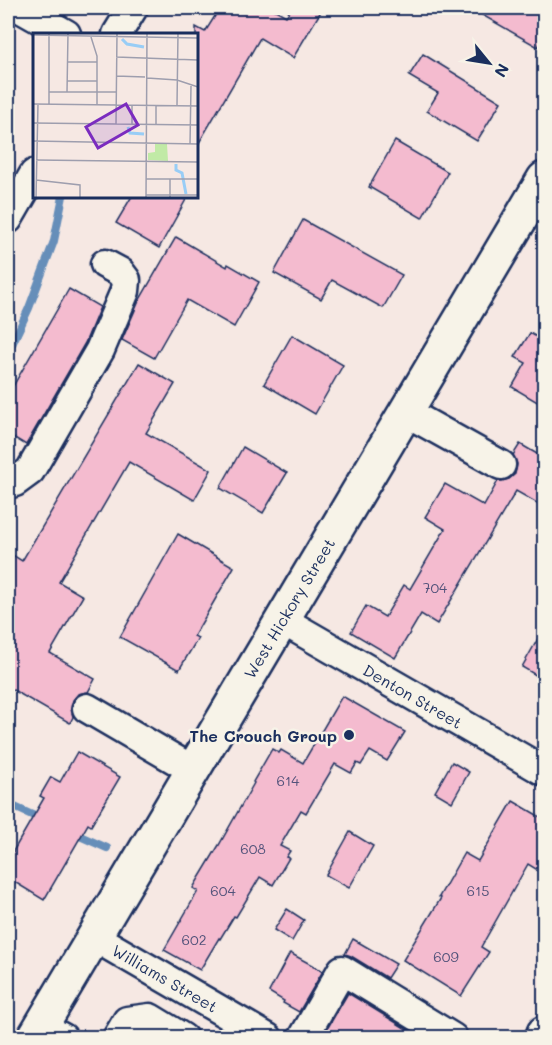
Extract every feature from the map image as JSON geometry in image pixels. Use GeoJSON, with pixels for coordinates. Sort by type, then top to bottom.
{"type":"FeatureCollection","features":[{"type":"Feature","properties":{"kind":"main road","name":"West Hickory Street"},"geometry":{"type":"LineString","coordinates":[[46,1034],[94,936],[544,179]]}},
{"type":"Feature","properties":{"kind":"main road"},"geometry":{"type":"LineString","coordinates":[[542,1038],[544,1033]]}},
{"type":"Feature","properties":{"kind":"street"},"geometry":{"type":"LineString","coordinates":[[20,8],[64,33]]}},
{"type":"Feature","properties":{"kind":"street"},"geometry":{"type":"LineString","coordinates":[[118,33],[133,8]]}},
{"type":"Feature","properties":{"kind":"street"},"geometry":{"type":"LineString","coordinates":[[8,219],[33,176]]}},
{"type":"Feature","properties":{"kind":"street"},"geometry":{"type":"LineString","coordinates":[[8,483],[15,482],[30,471],[100,350],[125,291],[126,280],[120,272],[105,264]]}},
{"type":"Feature","properties":{"kind":"street"},"geometry":{"type":"LineString","coordinates":[[406,412],[501,465]]}},
{"type":"Feature","properties":{"kind":"street","name":"Denton Street"},"geometry":{"type":"LineString","coordinates":[[282,620],[544,771]]}},
{"type":"Feature","properties":{"kind":"street"},"geometry":{"type":"LineString","coordinates":[[87,708],[193,770]]}},
{"type":"Feature","properties":{"kind":"street","name":"Williams Street"},"geometry":{"type":"LineString","coordinates":[[94,936],[268,1038]]}},
{"type":"Feature","properties":{"kind":"street"},"geometry":{"type":"LineString","coordinates":[[303,1038],[342,970],[453,1038]]}},
{"type":"Feature","properties":{"kind":"street"},"geometry":{"type":"LineString","coordinates":[[117,1038],[127,1021],[150,1018],[183,1038]]}},
{"type":"Feature","properties":{"kind":"building"},"geometry":{"type":"Polygon","coordinates":[[[220,8],[272,8],[286,16],[292,8],[323,8],[293,58],[260,38],[198,145],[198,33],[196,33],[196,27],[205,32],[220,8]]]}},
{"type":"Feature","properties":{"kind":"building"},"geometry":{"type":"Polygon","coordinates":[[[470,8],[544,8],[544,36],[538,47],[470,8]]]}},
{"type":"Feature","properties":{"kind":"building"},"geometry":{"type":"Polygon","coordinates":[[[423,54],[501,102],[477,141],[427,111],[438,93],[409,76],[423,54]]]}},
{"type":"Feature","properties":{"kind":"building"},"geometry":{"type":"Polygon","coordinates":[[[395,141],[448,172],[422,218],[369,187],[395,141]]]}},
{"type":"Feature","properties":{"kind":"building"},"geometry":{"type":"Polygon","coordinates":[[[131,198],[187,198],[159,248],[116,223],[131,198]]]}},
{"type":"Feature","properties":{"kind":"building"},"geometry":{"type":"Polygon","coordinates":[[[303,220],[402,275],[383,308],[332,280],[321,299],[274,273],[303,220]]]}},
{"type":"Feature","properties":{"kind":"building"},"geometry":{"type":"Polygon","coordinates":[[[176,237],[227,267],[228,264],[259,282],[234,327],[187,300],[154,358],[122,340],[139,301],[176,237]]]}},
{"type":"Feature","properties":{"kind":"building"},"geometry":{"type":"Polygon","coordinates":[[[69,289],[100,307],[85,343],[26,445],[8,434],[8,395],[69,289]]]}},
{"type":"Feature","properties":{"kind":"building"},"geometry":{"type":"Polygon","coordinates":[[[544,331],[544,406],[512,387],[526,363],[515,357],[530,333],[540,339],[544,331]]]}},
{"type":"Feature","properties":{"kind":"building"},"geometry":{"type":"Polygon","coordinates":[[[292,335],[343,365],[315,414],[264,384],[292,335]]]}},
{"type":"Feature","properties":{"kind":"building"},"geometry":{"type":"Polygon","coordinates":[[[139,363],[175,384],[146,433],[211,470],[194,500],[129,462],[59,582],[83,596],[50,653],[95,679],[88,692],[78,694],[73,700],[71,708],[73,717],[70,723],[8,687],[8,552],[22,561],[139,363]]]}},
{"type":"Feature","properties":{"kind":"building"},"geometry":{"type":"Polygon","coordinates":[[[520,444],[544,458],[544,507],[516,491],[437,624],[421,614],[395,658],[351,632],[366,606],[385,617],[404,585],[410,589],[445,529],[425,517],[445,484],[484,506],[498,481],[509,479],[515,474],[517,464],[513,455],[520,444]]]}},
{"type":"Feature","properties":{"kind":"building"},"geometry":{"type":"Polygon","coordinates":[[[243,447],[287,473],[263,513],[220,488],[243,447]]]}},
{"type":"Feature","properties":{"kind":"building"},"geometry":{"type":"Polygon","coordinates":[[[178,534],[234,567],[194,636],[198,638],[179,670],[120,637],[178,534]]]}},
{"type":"Feature","properties":{"kind":"building"},"geometry":{"type":"Polygon","coordinates":[[[544,628],[544,680],[522,667],[544,628]]]}},
{"type":"Feature","properties":{"kind":"building"},"geometry":{"type":"Polygon","coordinates":[[[342,696],[405,732],[387,761],[370,751],[361,765],[357,763],[351,773],[335,764],[306,813],[301,810],[280,846],[290,851],[286,857],[289,858],[273,885],[260,877],[200,970],[164,950],[198,891],[193,888],[272,749],[279,753],[281,750],[303,763],[342,696]]]}},
{"type":"Feature","properties":{"kind":"building"},"geometry":{"type":"Polygon","coordinates":[[[77,752],[120,777],[91,826],[88,824],[44,900],[8,878],[8,860],[44,798],[40,796],[51,777],[60,782],[77,752]]]}},
{"type":"Feature","properties":{"kind":"building"},"geometry":{"type":"Polygon","coordinates":[[[452,762],[469,772],[452,802],[435,792],[452,762]]]}},
{"type":"Feature","properties":{"kind":"building"},"geometry":{"type":"Polygon","coordinates":[[[513,801],[544,819],[544,874],[528,864],[481,947],[489,952],[461,996],[403,960],[441,898],[439,897],[464,853],[478,861],[513,801]]]}},
{"type":"Feature","properties":{"kind":"building"},"geometry":{"type":"Polygon","coordinates":[[[350,832],[373,846],[349,888],[326,875],[350,832]]]}},
{"type":"Feature","properties":{"kind":"building"},"geometry":{"type":"Polygon","coordinates":[[[287,909],[304,920],[292,941],[274,930],[287,909]]]}},
{"type":"Feature","properties":{"kind":"building"},"geometry":{"type":"Polygon","coordinates":[[[353,939],[396,964],[387,978],[345,954],[353,939]]]}},
{"type":"Feature","properties":{"kind":"building"},"geometry":{"type":"Polygon","coordinates":[[[290,953],[323,971],[299,1012],[269,992],[290,953]]]}},
{"type":"Feature","properties":{"kind":"building"},"geometry":{"type":"Polygon","coordinates":[[[348,993],[421,1038],[343,1038],[327,1029],[348,993]]]}},
{"type":"Feature","properties":{"kind":"waterway"},"geometry":{"type":"LineString","coordinates":[[8,353],[29,308],[54,241],[63,198]]}},
{"type":"Feature","properties":{"kind":"waterway"},"geometry":{"type":"LineString","coordinates":[[8,804],[43,820]]}},
{"type":"Feature","properties":{"kind":"waterway"},"geometry":{"type":"LineString","coordinates":[[73,833],[107,848]]}},
{"type":"Feature","properties":{"kind":"place","name":"The Crouch Group"},"geometry":{"type":"Point","coordinates":[349,735]}}]}
